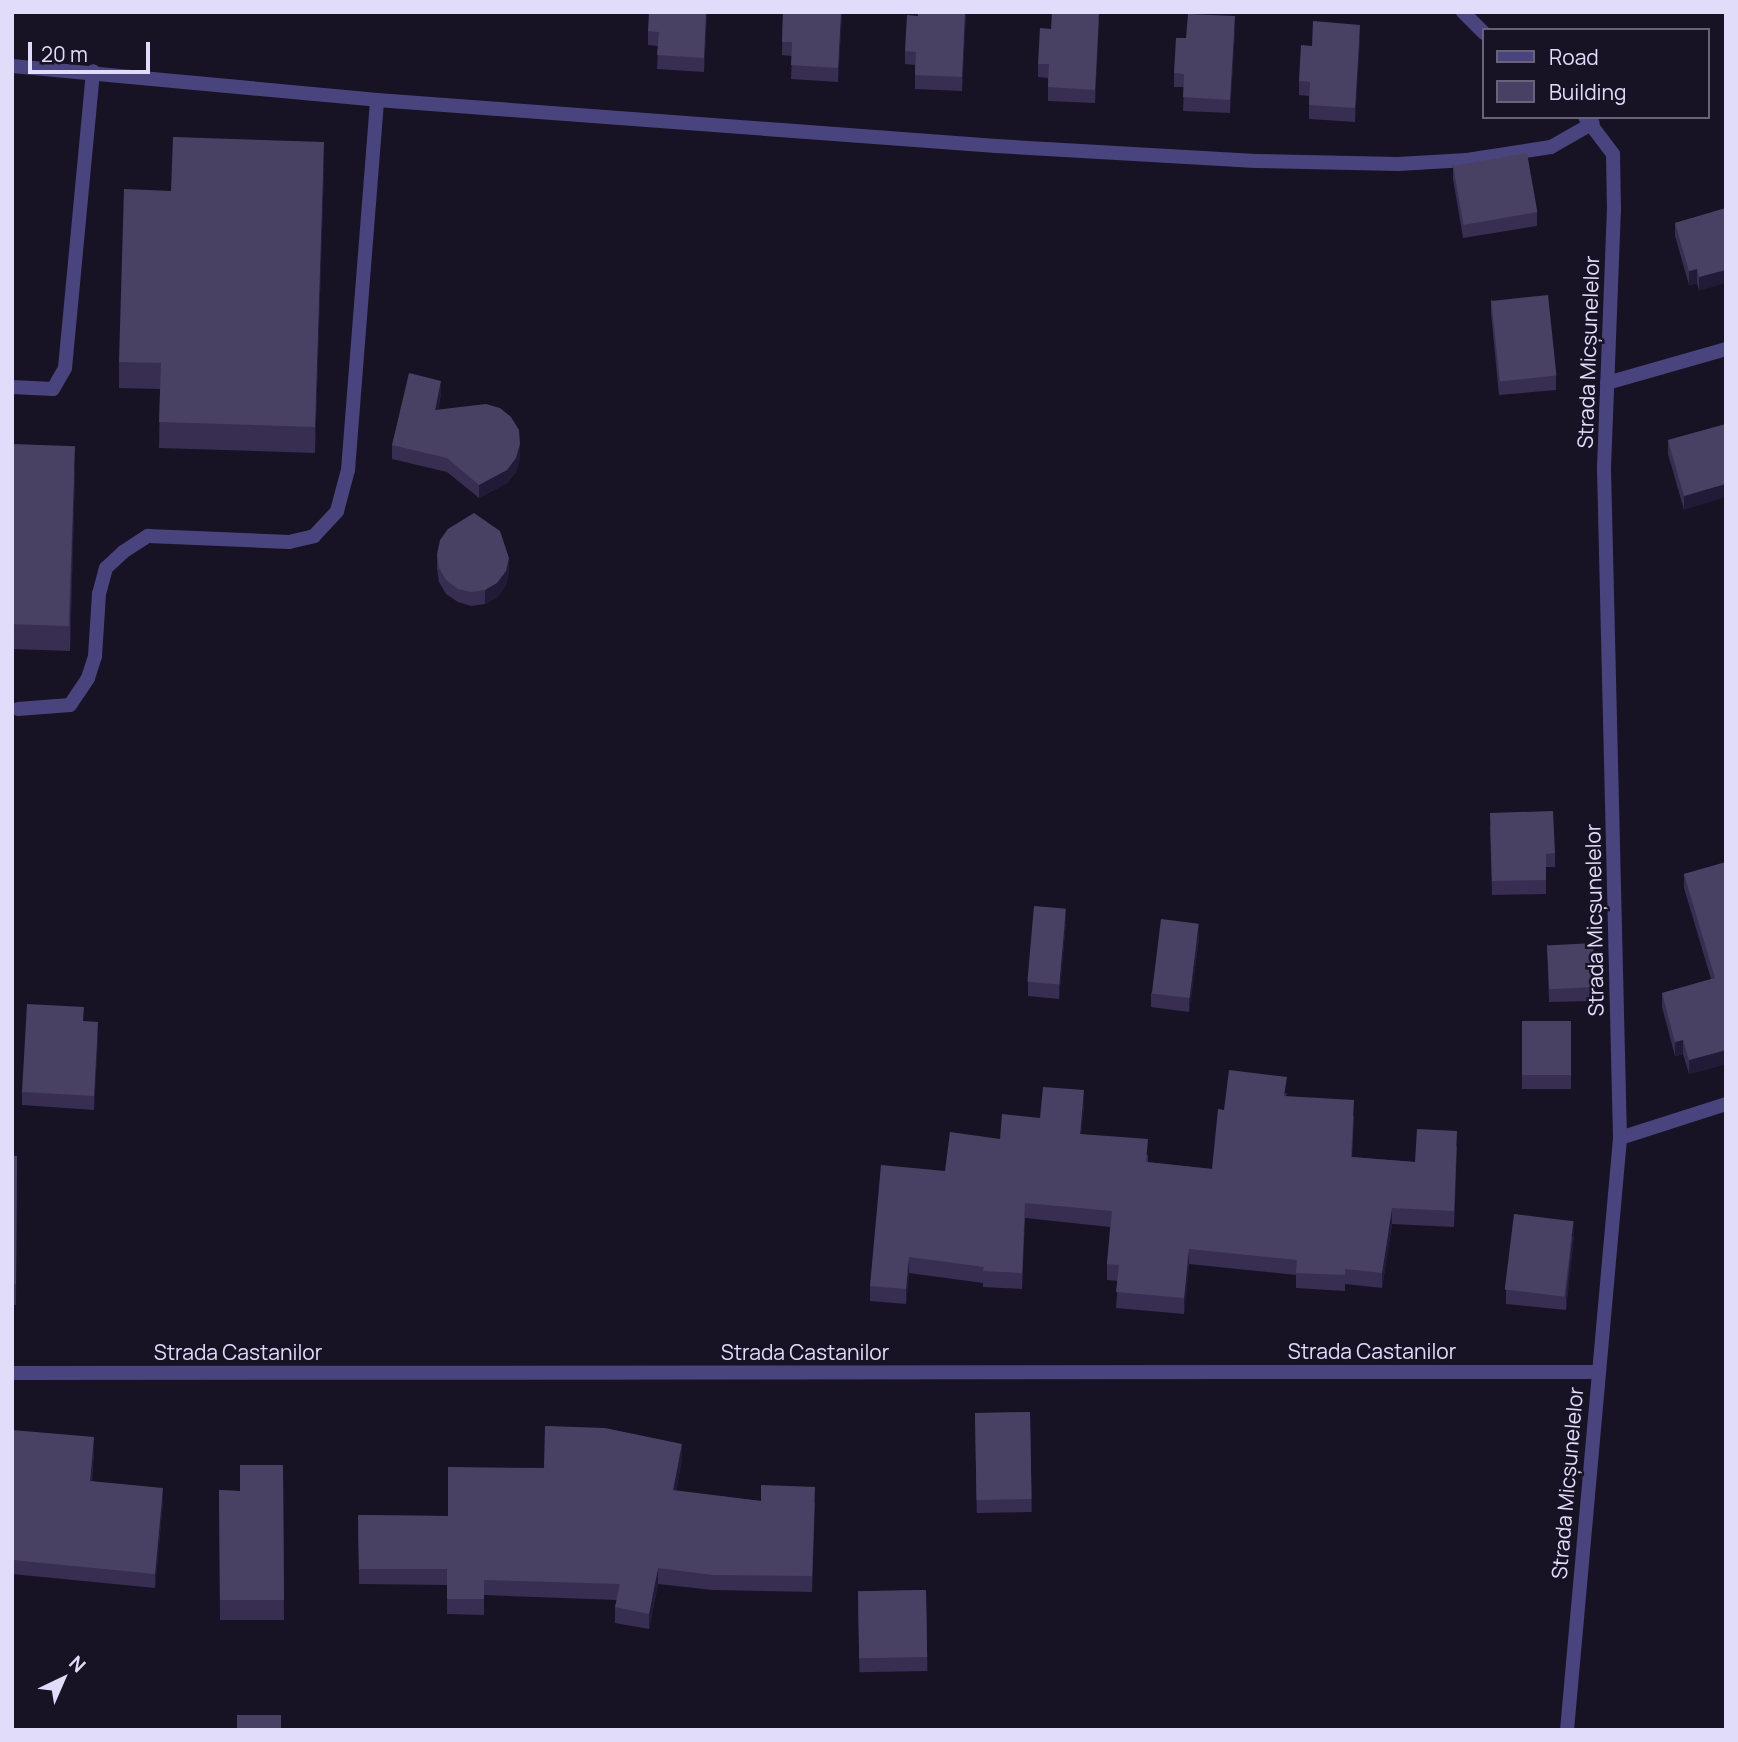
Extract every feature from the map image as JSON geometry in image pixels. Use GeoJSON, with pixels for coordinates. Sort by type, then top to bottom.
{"type":"FeatureCollection","features":[{"type":"Feature","properties":{"kind":"street"},"geometry":{"type":"LineString","coordinates":[[1463,12],[1482,31]]}},
{"type":"Feature","properties":{"kind":"street"},"geometry":{"type":"LineString","coordinates":[[12,66],[93,71],[377,100],[996,146],[1256,161],[1359,163],[1467,160],[1551,147],[1589,120]]}},
{"type":"Feature","properties":{"kind":"street"},"geometry":{"type":"LineString","coordinates":[[12,387],[53,389],[65,368],[93,71]]}},
{"type":"Feature","properties":{"kind":"street"},"geometry":{"type":"LineString","coordinates":[[18,709],[70,705],[88,678],[95,656],[99,594],[106,568],[122,552],[148,536],[289,542],[314,536],[337,511],[348,470],[377,100]]}},
{"type":"Feature","properties":{"kind":"street","name":"Strada Micșunelelor"},"geometry":{"type":"LineString","coordinates":[[1567,1730],[1620,1138],[1604,468],[1614,210],[1613,155],[1589,120]]}},
{"type":"Feature","properties":{"kind":"street"},"geometry":{"type":"LineString","coordinates":[[1607,383],[1726,349]]}},
{"type":"Feature","properties":{"kind":"street"},"geometry":{"type":"LineString","coordinates":[[1620,1138],[1726,1104]]}},
{"type":"Feature","properties":{"kind":"street","name":"Strada Castanilor"},"geometry":{"type":"LineString","coordinates":[[12,1373],[1598,1372]]}},
{"type":"Feature","properties":{"kind":"building"},"geometry":{"type":"Polygon","coordinates":[[[649,12],[706,12],[704,58],[657,55],[659,32],[648,31],[649,12]]]}},
{"type":"Feature","properties":{"kind":"building"},"geometry":{"type":"Polygon","coordinates":[[[783,12],[841,12],[838,68],[791,65],[792,42],[782,42],[783,12]]]}},
{"type":"Feature","properties":{"kind":"building"},"geometry":{"type":"Polygon","coordinates":[[[918,12],[965,12],[962,77],[915,75],[916,52],[905,51],[907,15],[918,16],[918,12]]]}},
{"type":"Feature","properties":{"kind":"building"},"geometry":{"type":"Polygon","coordinates":[[[1052,12],[1099,12],[1095,90],[1048,87],[1049,64],[1038,64],[1040,28],[1051,29],[1052,12]]]}},
{"type":"Feature","properties":{"kind":"building"},"geometry":{"type":"Polygon","coordinates":[[[1188,14],[1235,16],[1230,100],[1183,97],[1184,74],[1174,73],[1176,38],[1186,38],[1188,14]]]}},
{"type":"Feature","properties":{"kind":"building"},"geometry":{"type":"Polygon","coordinates":[[[1313,21],[1360,25],[1355,108],[1309,105],[1310,82],[1299,81],[1301,45],[1312,46],[1313,21]]]}},
{"type":"Feature","properties":{"kind":"building"},"geometry":{"type":"Polygon","coordinates":[[[173,137],[324,142],[315,427],[159,422],[161,363],[119,362],[124,189],[171,191],[173,137]]]}},
{"type":"Feature","properties":{"kind":"building"},"geometry":{"type":"Polygon","coordinates":[[[1527,153],[1537,212],[1464,225],[1453,166],[1527,153]]]}},
{"type":"Feature","properties":{"kind":"building"},"geometry":{"type":"Polygon","coordinates":[[[1726,208],[1726,270],[1699,277],[1697,269],[1689,271],[1675,223],[1726,208]]]}},
{"type":"Feature","properties":{"kind":"building"},"geometry":{"type":"Polygon","coordinates":[[[1548,295],[1556,376],[1500,382],[1491,301],[1548,295]]]}},
{"type":"Feature","properties":{"kind":"building"},"geometry":{"type":"Polygon","coordinates":[[[409,373],[441,381],[435,410],[486,404],[500,408],[511,417],[519,430],[520,444],[516,458],[507,470],[479,485],[447,458],[392,445],[409,373]]]}},
{"type":"Feature","properties":{"kind":"building"},"geometry":{"type":"Polygon","coordinates":[[[1726,424],[1726,484],[1684,496],[1668,440],[1726,424]]]}},
{"type":"Feature","properties":{"kind":"building"},"geometry":{"type":"Polygon","coordinates":[[[12,444],[75,446],[69,626],[12,624],[12,444]]]}},
{"type":"Feature","properties":{"kind":"building"},"geometry":{"type":"Polygon","coordinates":[[[474,513],[500,531],[509,558],[506,571],[497,583],[485,590],[471,592],[458,589],[446,580],[439,568],[437,554],[440,540],[448,529],[474,513]]]}},
{"type":"Feature","properties":{"kind":"building"},"geometry":{"type":"Polygon","coordinates":[[[1553,811],[1555,853],[1546,854],[1546,880],[1492,881],[1490,813],[1553,811]]]}},
{"type":"Feature","properties":{"kind":"building"},"geometry":{"type":"Polygon","coordinates":[[[1726,862],[1726,1050],[1689,1060],[1683,1040],[1675,1042],[1662,993],[1715,978],[1684,874],[1726,862]]]}},
{"type":"Feature","properties":{"kind":"building"},"geometry":{"type":"Polygon","coordinates":[[[1034,906],[1066,909],[1059,984],[1027,982],[1034,906]]]}},
{"type":"Feature","properties":{"kind":"building"},"geometry":{"type":"Polygon","coordinates":[[[1161,919],[1199,924],[1190,998],[1152,993],[1161,919]]]}},
{"type":"Feature","properties":{"kind":"building"},"geometry":{"type":"Polygon","coordinates":[[[1593,943],[1595,987],[1549,989],[1547,945],[1593,943]]]}},
{"type":"Feature","properties":{"kind":"building"},"geometry":{"type":"Polygon","coordinates":[[[27,1004],[84,1007],[83,1021],[98,1022],[94,1096],[22,1092],[27,1004]]]}},
{"type":"Feature","properties":{"kind":"building"},"geometry":{"type":"Polygon","coordinates":[[[1522,1021],[1571,1021],[1571,1075],[1522,1075],[1522,1021]]]}},
{"type":"Feature","properties":{"kind":"building"},"geometry":{"type":"Polygon","coordinates":[[[1229,1070],[1287,1077],[1284,1096],[1354,1100],[1351,1157],[1415,1162],[1417,1129],[1457,1131],[1454,1211],[1392,1208],[1382,1273],[1345,1269],[1345,1275],[1296,1273],[1297,1260],[1189,1249],[1184,1298],[1116,1292],[1119,1265],[1107,1264],[1112,1211],[1025,1203],[1022,1273],[983,1271],[984,1267],[909,1257],[906,1289],[870,1286],[881,1165],[945,1171],[950,1132],[1000,1139],[1002,1114],[1040,1118],[1043,1087],[1084,1090],[1080,1134],[1148,1139],[1146,1162],[1212,1169],[1218,1109],[1224,1110],[1229,1070]]]}},
{"type":"Feature","properties":{"kind":"building"},"geometry":{"type":"Polygon","coordinates":[[[12,1156],[17,1156],[16,1284],[12,1284],[12,1156]]]}},
{"type":"Feature","properties":{"kind":"building"},"geometry":{"type":"Polygon","coordinates":[[[1514,1214],[1574,1221],[1564,1297],[1505,1289],[1514,1214]]]}},
{"type":"Feature","properties":{"kind":"building"},"geometry":{"type":"Polygon","coordinates":[[[1030,1412],[1032,1499],[977,1500],[975,1413],[1030,1412]]]}},
{"type":"Feature","properties":{"kind":"building"},"geometry":{"type":"Polygon","coordinates":[[[545,1426],[605,1428],[682,1444],[673,1490],[761,1501],[761,1485],[815,1487],[812,1576],[713,1575],[658,1568],[649,1614],[615,1607],[620,1584],[484,1580],[484,1599],[447,1599],[447,1569],[359,1569],[358,1515],[448,1516],[448,1467],[544,1468],[545,1426]]]}},
{"type":"Feature","properties":{"kind":"building"},"geometry":{"type":"Polygon","coordinates":[[[12,1430],[94,1437],[90,1481],[163,1488],[155,1574],[12,1560],[12,1430]]]}},
{"type":"Feature","properties":{"kind":"building"},"geometry":{"type":"Polygon","coordinates":[[[240,1465],[283,1465],[284,1600],[220,1600],[219,1490],[240,1491],[240,1465]]]}},
{"type":"Feature","properties":{"kind":"building"},"geometry":{"type":"Polygon","coordinates":[[[926,1590],[927,1657],[859,1658],[858,1591],[926,1590]]]}},
{"type":"Feature","properties":{"kind":"building"},"geometry":{"type":"Polygon","coordinates":[[[237,1715],[281,1715],[281,1730],[237,1730],[237,1715]]]}}]}
